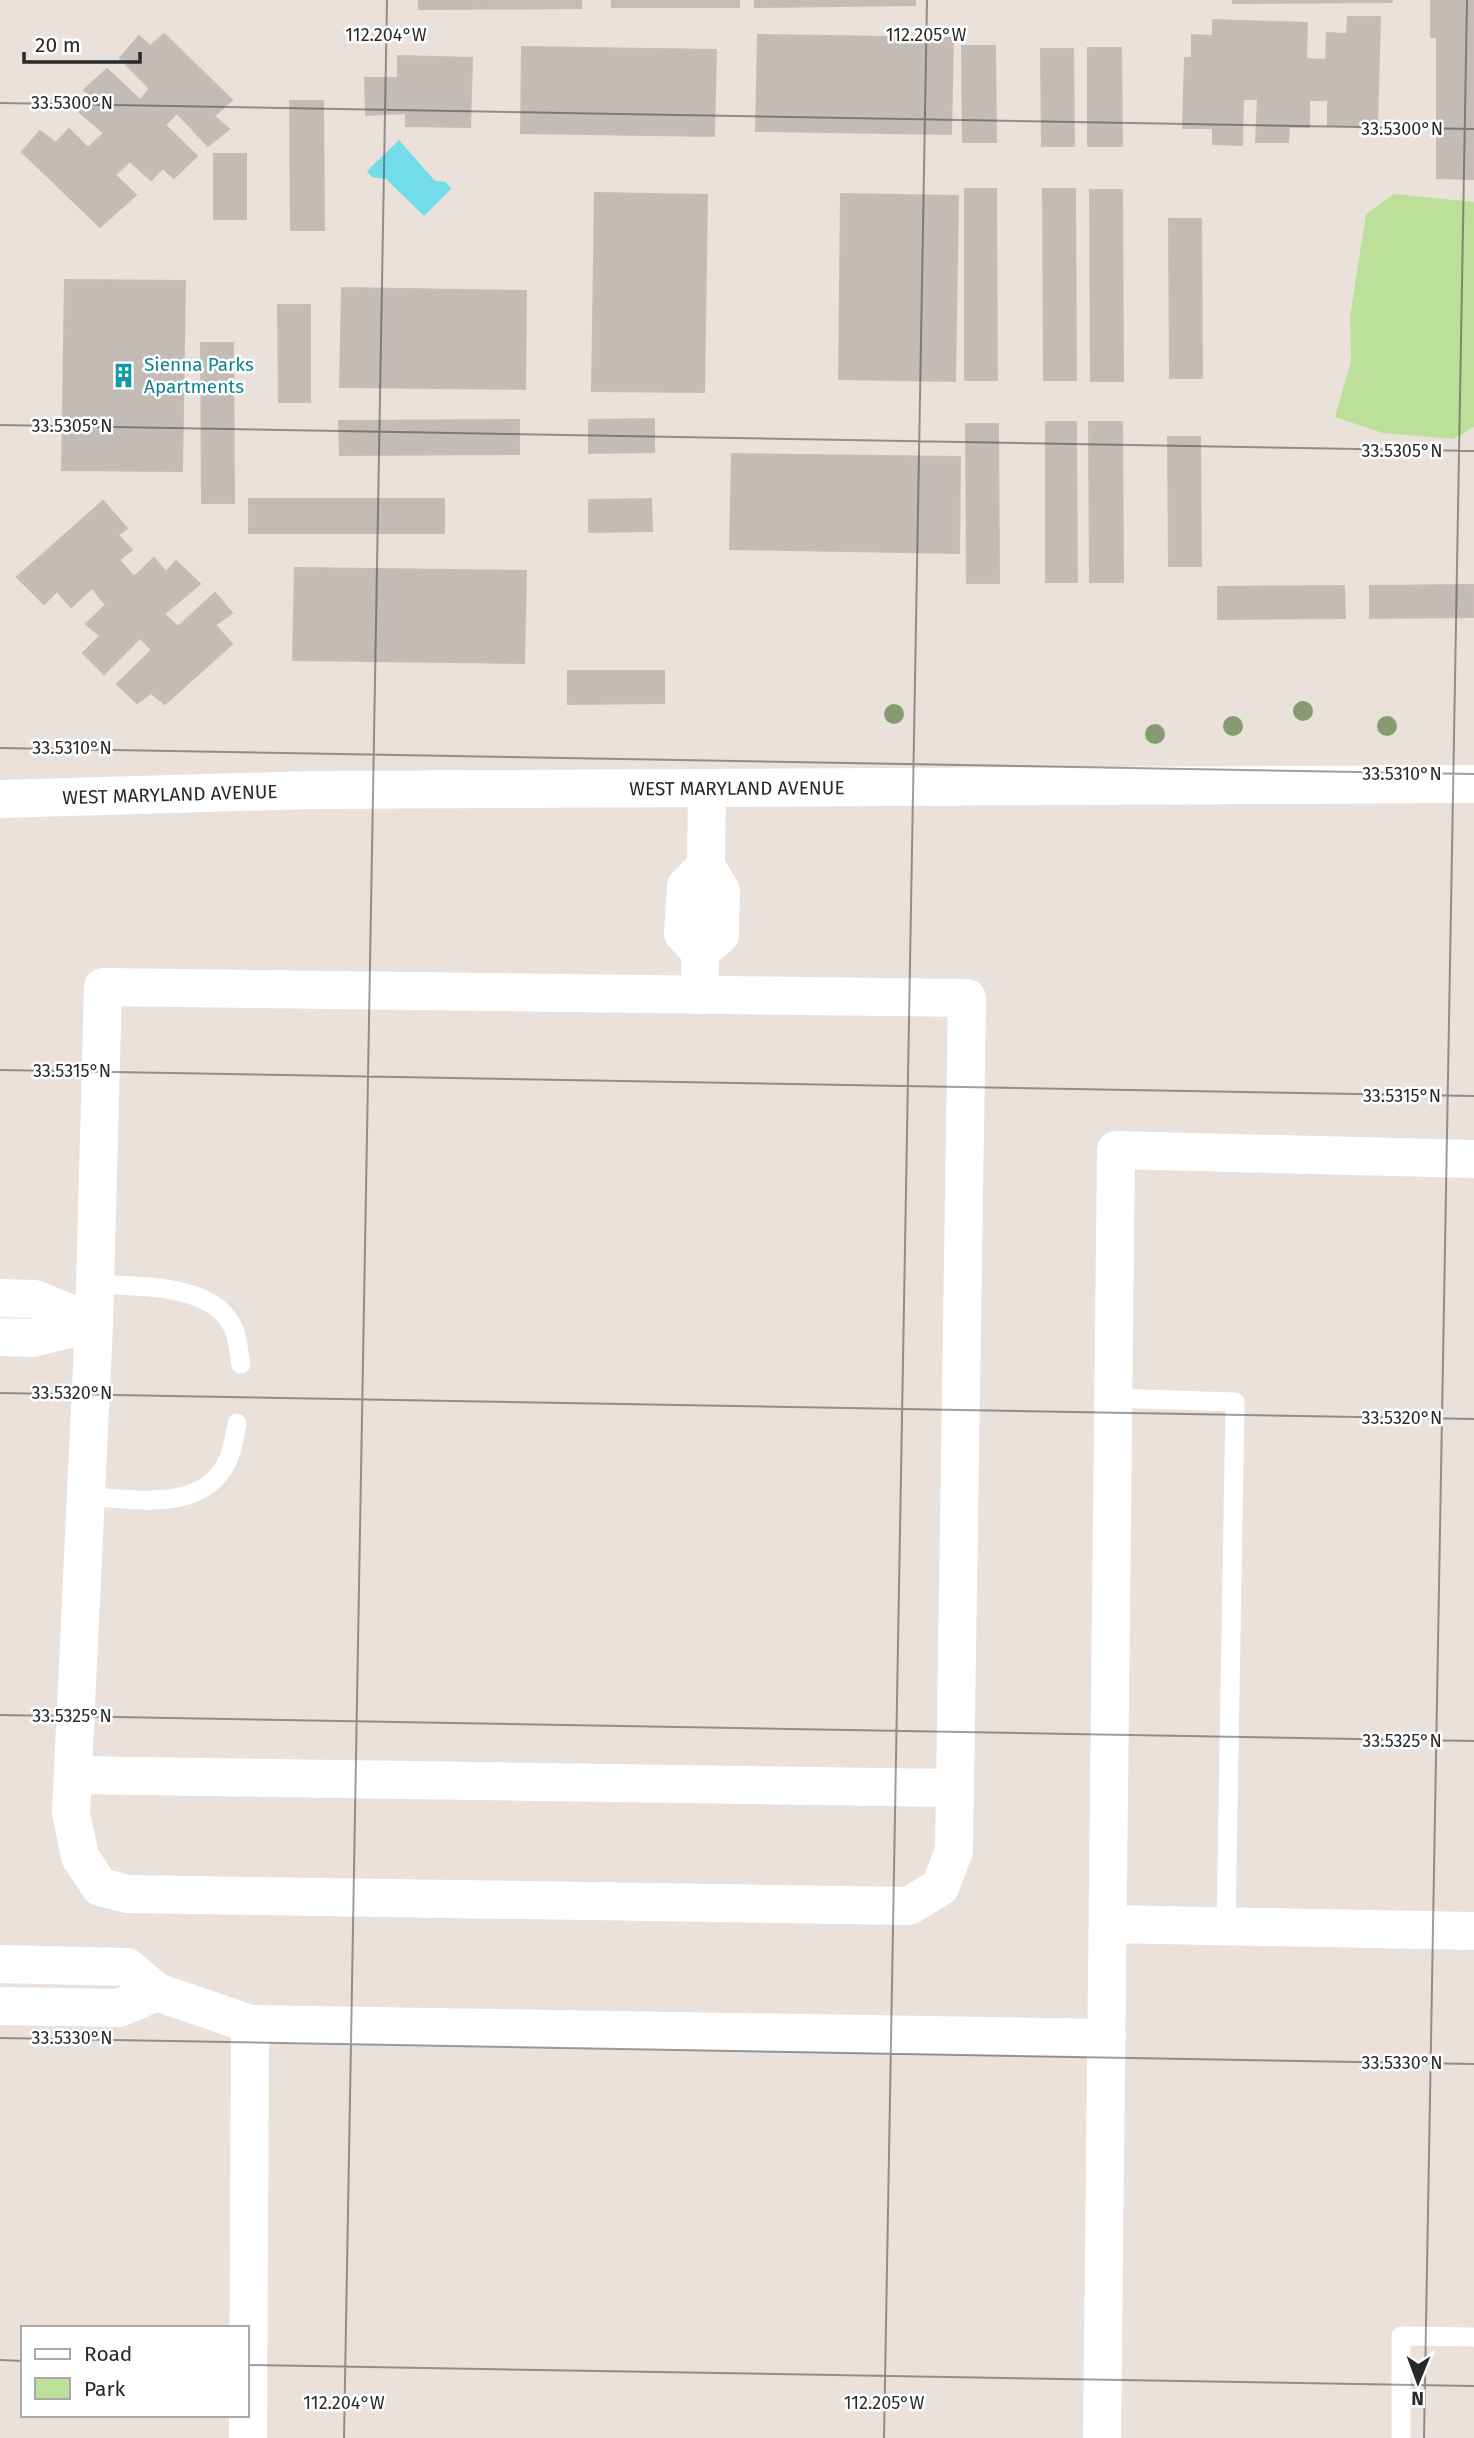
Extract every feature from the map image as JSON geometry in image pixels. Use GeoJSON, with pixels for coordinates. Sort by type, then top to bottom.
{"type":"FeatureCollection","features":[{"type":"Feature","properties":{"kind":"street","name":"WEST MARYLAND AVENUE"},"geometry":{"type":"LineString","coordinates":[[0,799],[311,789],[1474,784]]}},
{"type":"Feature","properties":{"kind":"street"},"geometry":{"type":"LineString","coordinates":[[700,994],[701,952],[683,933],[686,886],[706,866],[707,789]]}},
{"type":"Feature","properties":{"kind":"street"},"geometry":{"type":"LineString","coordinates":[[103,987],[967,998],[954,1851],[940,1887],[909,1906],[127,1894],[100,1887],[80,1857],[71,1813],[94,1284],[103,987]]}},
{"type":"Feature","properties":{"kind":"street"},"geometry":{"type":"LineString","coordinates":[[1102,2438],[1116,1150],[1474,1159]]}},
{"type":"Feature","properties":{"kind":"street"},"geometry":{"type":"LineString","coordinates":[[0,1298],[36,1299],[94,1323]]}},
{"type":"Feature","properties":{"kind":"street"},"geometry":{"type":"LineString","coordinates":[[0,1338],[32,1338],[94,1323]]}},
{"type":"Feature","properties":{"kind":"street"},"geometry":{"type":"LineString","coordinates":[[73,1775],[954,1788]]}},
{"type":"Feature","properties":{"kind":"street"},"geometry":{"type":"LineString","coordinates":[[1108,1924],[1474,1931]]}},
{"type":"Feature","properties":{"kind":"street"},"geometry":{"type":"LineString","coordinates":[[0,1964],[127,1967],[157,1992],[250,2024],[1107,2038]]}},
{"type":"Feature","properties":{"kind":"street"},"geometry":{"type":"LineString","coordinates":[[0,2006],[119,2008],[157,1992]]}},
{"type":"Feature","properties":{"kind":"street"},"geometry":{"type":"LineString","coordinates":[[248,2326],[250,2024]]}},
{"type":"Feature","properties":{"kind":"street"},"geometry":{"type":"LineString","coordinates":[[247,2417],[247,2438]]}},
{"type":"Feature","properties":{"kind":"lane"},"geometry":{"type":"LineString","coordinates":[[94,1284],[190,1292],[215,1306],[234,1330],[241,1364]]}},
{"type":"Feature","properties":{"kind":"lane"},"geometry":{"type":"LineString","coordinates":[[1114,1398],[1236,1402],[1226,1926]]}},
{"type":"Feature","properties":{"kind":"lane"},"geometry":{"type":"LineString","coordinates":[[85,1496],[171,1500],[208,1486],[228,1461],[237,1423]]}},
{"type":"Feature","properties":{"kind":"lane"},"geometry":{"type":"LineString","coordinates":[[1401,2438],[1401,2336],[1474,2337]]}},
{"type":"Feature","properties":{"kind":"green space"},"geometry":{"type":"Polygon","coordinates":[[[1394,194],[1474,202],[1474,427],[1453,439],[1383,433],[1335,417],[1351,361],[1350,317],[1366,214],[1394,194]]]}},
{"type":"Feature","properties":{"kind":"water"},"geometry":{"type":"Polygon","coordinates":[[[399,140],[435,181],[446,182],[451,189],[424,216],[386,179],[372,177],[367,171],[399,140]]]}},
{"type":"Feature","properties":{"kind":"building"},"geometry":{"type":"Polygon","coordinates":[[[419,0],[581,0],[581,8],[419,9],[419,0]]]}},
{"type":"Feature","properties":{"kind":"building"},"geometry":{"type":"Polygon","coordinates":[[[612,0],[739,0],[739,7],[612,7],[612,0]]]}},
{"type":"Feature","properties":{"kind":"building"},"geometry":{"type":"Polygon","coordinates":[[[755,0],[915,0],[915,5],[755,7],[755,0]]]}},
{"type":"Feature","properties":{"kind":"building"},"geometry":{"type":"Polygon","coordinates":[[[1233,0],[1392,0],[1392,2],[1233,3],[1233,0]]]}},
{"type":"Feature","properties":{"kind":"building"},"geometry":{"type":"Polygon","coordinates":[[[1431,0],[1474,0],[1474,179],[1437,178],[1437,37],[1431,37],[1431,0]]]}},
{"type":"Feature","properties":{"kind":"building"},"geometry":{"type":"Polygon","coordinates":[[[1348,17],[1380,17],[1377,126],[1328,125],[1328,100],[1309,100],[1309,127],[1289,127],[1288,142],[1256,142],[1258,99],[1243,99],[1242,145],[1213,144],[1213,128],[1183,128],[1185,58],[1192,58],[1192,35],[1213,36],[1213,20],[1307,23],[1306,59],[1326,60],[1327,33],[1347,34],[1348,17]]]}},
{"type":"Feature","properties":{"kind":"building"},"geometry":{"type":"Polygon","coordinates":[[[164,34],[232,100],[214,116],[229,129],[208,146],[177,113],[165,125],[197,156],[174,178],[163,168],[151,180],[130,161],[115,175],[136,195],[100,227],[22,152],[40,131],[56,143],[69,129],[88,148],[104,133],[78,111],[92,97],[84,90],[107,69],[140,100],[150,89],[120,58],[139,36],[150,46],[164,34]]]}},
{"type":"Feature","properties":{"kind":"building"},"geometry":{"type":"Polygon","coordinates":[[[758,35],[953,38],[951,134],[756,131],[758,35]]]}},
{"type":"Feature","properties":{"kind":"building"},"geometry":{"type":"Polygon","coordinates":[[[962,46],[995,46],[996,142],[963,142],[962,46]]]}},
{"type":"Feature","properties":{"kind":"building"},"geometry":{"type":"Polygon","coordinates":[[[522,47],[716,50],[714,136],[521,133],[522,47]]]}},
{"type":"Feature","properties":{"kind":"building"},"geometry":{"type":"Polygon","coordinates":[[[1088,48],[1121,48],[1122,146],[1088,146],[1088,48]]]}},
{"type":"Feature","properties":{"kind":"building"},"geometry":{"type":"Polygon","coordinates":[[[1041,49],[1073,49],[1074,146],[1042,146],[1041,49]]]}},
{"type":"Feature","properties":{"kind":"building"},"geometry":{"type":"Polygon","coordinates":[[[398,56],[472,58],[470,127],[406,126],[406,113],[366,115],[365,78],[398,78],[398,56]]]}},
{"type":"Feature","properties":{"kind":"building"},"geometry":{"type":"Polygon","coordinates":[[[290,101],[323,101],[324,230],[291,230],[290,101]]]}},
{"type":"Feature","properties":{"kind":"building"},"geometry":{"type":"Polygon","coordinates":[[[214,154],[246,154],[246,219],[214,219],[214,154]]]}},
{"type":"Feature","properties":{"kind":"building"},"geometry":{"type":"Polygon","coordinates":[[[965,189],[996,189],[997,380],[965,380],[965,189]]]}},
{"type":"Feature","properties":{"kind":"building"},"geometry":{"type":"Polygon","coordinates":[[[1043,189],[1075,189],[1076,380],[1044,380],[1043,189]]]}},
{"type":"Feature","properties":{"kind":"building"},"geometry":{"type":"Polygon","coordinates":[[[1090,190],[1122,190],[1123,381],[1091,381],[1090,190]]]}},
{"type":"Feature","properties":{"kind":"building"},"geometry":{"type":"Polygon","coordinates":[[[595,193],[707,195],[704,392],[592,391],[595,193]]]}},
{"type":"Feature","properties":{"kind":"building"},"geometry":{"type":"Polygon","coordinates":[[[841,194],[958,196],[955,381],[839,379],[841,194]]]}},
{"type":"Feature","properties":{"kind":"building"},"geometry":{"type":"Polygon","coordinates":[[[1169,219],[1201,219],[1202,378],[1170,378],[1169,219]]]}},
{"type":"Feature","properties":{"kind":"building","name":"Sienna Parks Apartments"},"geometry":{"type":"Polygon","coordinates":[[[65,280],[185,281],[182,471],[62,470],[65,280]]]}},
{"type":"Feature","properties":{"kind":"building"},"geometry":{"type":"Polygon","coordinates":[[[342,288],[526,291],[525,389],[340,387],[342,288]]]}},
{"type":"Feature","properties":{"kind":"building"},"geometry":{"type":"Polygon","coordinates":[[[278,305],[310,305],[310,402],[279,402],[278,305]]]}},
{"type":"Feature","properties":{"kind":"building"},"geometry":{"type":"Polygon","coordinates":[[[201,343],[233,343],[234,503],[202,503],[201,343]]]}},
{"type":"Feature","properties":{"kind":"building"},"geometry":{"type":"Polygon","coordinates":[[[654,419],[654,452],[589,453],[589,420],[654,419]]]}},
{"type":"Feature","properties":{"kind":"building"},"geometry":{"type":"Polygon","coordinates":[[[519,420],[519,454],[340,455],[339,421],[519,420]]]}},
{"type":"Feature","properties":{"kind":"building"},"geometry":{"type":"Polygon","coordinates":[[[1046,422],[1076,422],[1077,582],[1046,582],[1046,422]]]}},
{"type":"Feature","properties":{"kind":"building"},"geometry":{"type":"Polygon","coordinates":[[[1089,422],[1122,422],[1123,582],[1090,582],[1089,422]]]}},
{"type":"Feature","properties":{"kind":"building"},"geometry":{"type":"Polygon","coordinates":[[[966,424],[998,424],[999,583],[967,583],[966,424]]]}},
{"type":"Feature","properties":{"kind":"building"},"geometry":{"type":"Polygon","coordinates":[[[1168,437],[1200,437],[1201,566],[1169,566],[1168,437]]]}},
{"type":"Feature","properties":{"kind":"building"},"geometry":{"type":"Polygon","coordinates":[[[732,454],[960,457],[959,553],[730,549],[732,454]]]}},
{"type":"Feature","properties":{"kind":"building"},"geometry":{"type":"Polygon","coordinates":[[[249,499],[444,499],[444,533],[249,533],[249,499]]]}},
{"type":"Feature","properties":{"kind":"building"},"geometry":{"type":"Polygon","coordinates":[[[651,499],[652,531],[589,532],[589,500],[651,499]]]}},
{"type":"Feature","properties":{"kind":"building"},"geometry":{"type":"Polygon","coordinates":[[[103,501],[127,528],[118,535],[132,550],[119,560],[134,577],[154,558],[166,572],[176,561],[200,584],[164,614],[178,627],[215,593],[232,613],[215,625],[232,644],[165,704],[151,693],[137,703],[117,684],[152,650],[140,638],[104,674],[83,653],[100,636],[86,624],[106,605],[92,588],[71,607],[57,591],[44,604],[17,577],[103,501]]]}},
{"type":"Feature","properties":{"kind":"building"},"geometry":{"type":"Polygon","coordinates":[[[295,568],[526,571],[524,663],[293,660],[295,568]]]}},
{"type":"Feature","properties":{"kind":"building"},"geometry":{"type":"Polygon","coordinates":[[[1474,585],[1474,617],[1370,618],[1370,586],[1474,585]]]}},
{"type":"Feature","properties":{"kind":"building"},"geometry":{"type":"Polygon","coordinates":[[[1344,586],[1345,618],[1218,619],[1218,587],[1344,586]]]}},
{"type":"Feature","properties":{"kind":"building"},"geometry":{"type":"Polygon","coordinates":[[[568,671],[664,671],[664,703],[568,704],[568,671]]]}},
{"type":"Feature","properties":{"kind":"place","name":"Sienna Parks Apartments"},"geometry":{"type":"Point","coordinates":[124,375]}}]}
